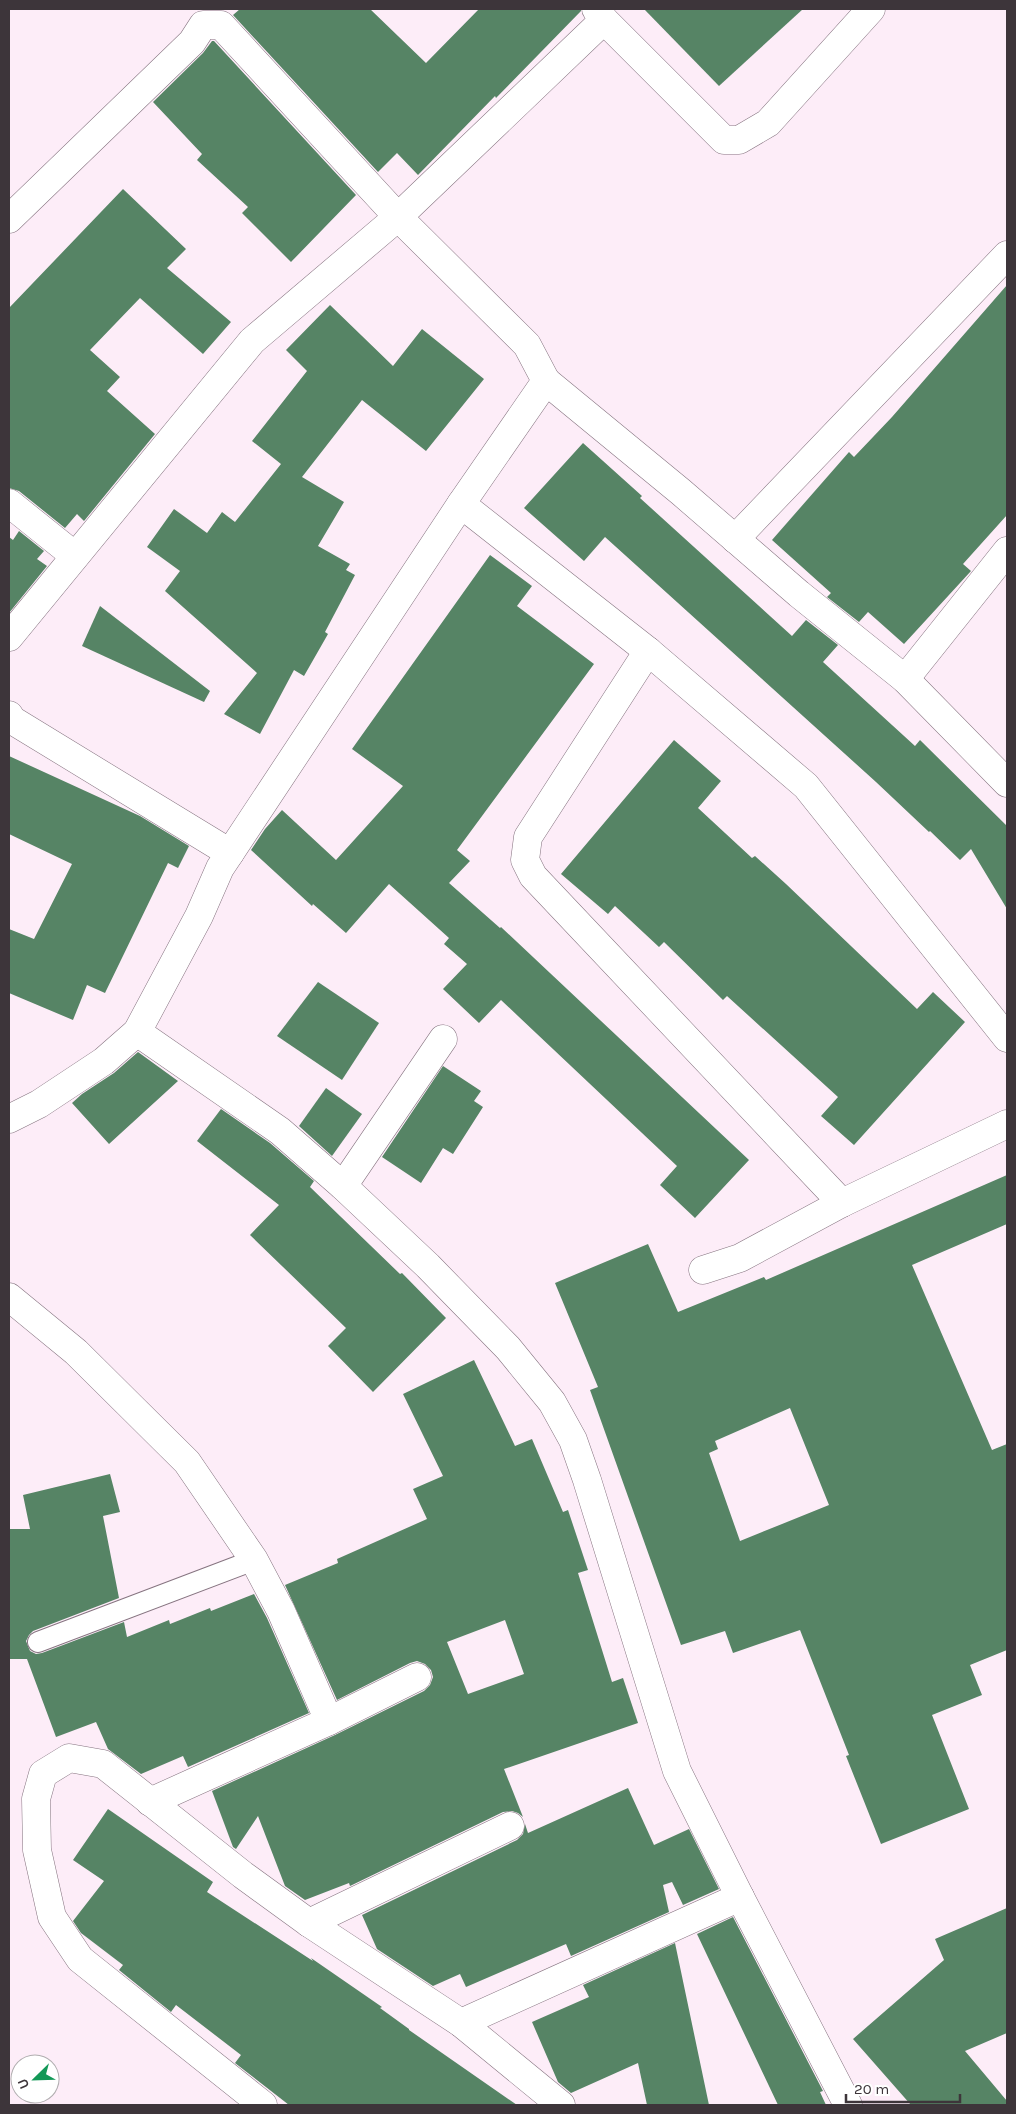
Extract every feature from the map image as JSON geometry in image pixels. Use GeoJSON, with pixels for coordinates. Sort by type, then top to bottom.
{"type":"FeatureCollection","features":[{"type":"Feature","properties":{"kind":"street"},"geometry":{"type":"LineString","coordinates":[[9,637],[252,342],[398,217],[600,14],[724,140],[739,140],[768,123],[871,9]]}},
{"type":"Feature","properties":{"kind":"street"},"geometry":{"type":"LineString","coordinates":[[9,219],[192,42],[205,14],[221,25],[398,217],[527,345],[546,382],[905,679],[1007,783]]}},
{"type":"Feature","properties":{"kind":"street"},"geometry":{"type":"LineString","coordinates":[[735,539],[1007,255]]}},
{"type":"Feature","properties":{"kind":"street"},"geometry":{"type":"LineString","coordinates":[[9,1119],[39,1104],[104,1061],[137,1032],[230,853],[461,504],[546,382]]}},
{"type":"Feature","properties":{"kind":"street"},"geometry":{"type":"LineString","coordinates":[[9,503],[75,556]]}},
{"type":"Feature","properties":{"kind":"street"},"geometry":{"type":"LineString","coordinates":[[461,504],[648,651],[806,786],[1007,1038]]}},
{"type":"Feature","properties":{"kind":"street"},"geometry":{"type":"LineString","coordinates":[[905,679],[1007,551]]}},
{"type":"Feature","properties":{"kind":"street"},"geometry":{"type":"LineString","coordinates":[[648,651],[528,837],[525,860],[533,876],[842,1203]]}},
{"type":"Feature","properties":{"kind":"street"},"geometry":{"type":"LineString","coordinates":[[9,715],[12,720],[230,853]]}},
{"type":"Feature","properties":{"kind":"street"},"geometry":{"type":"LineString","coordinates":[[137,1032],[280,1131],[343,1186],[428,1266],[508,1348],[552,1402],[573,1440],[587,1480],[677,1771],[848,2105]]}},
{"type":"Feature","properties":{"kind":"street"},"geometry":{"type":"LineString","coordinates":[[343,1186],[443,1039]]}},
{"type":"Feature","properties":{"kind":"street"},"geometry":{"type":"LineString","coordinates":[[703,1270],[740,1258],[842,1203],[1007,1124]]}},
{"type":"Feature","properties":{"kind":"street"},"geometry":{"type":"LineString","coordinates":[[9,1297],[76,1352],[187,1462],[254,1560],[281,1611],[329,1721]]}},
{"type":"Feature","properties":{"kind":"street"},"geometry":{"type":"LineString","coordinates":[[150,1802],[329,1721],[417,1677]]}},
{"type":"Feature","properties":{"kind":"street"},"geometry":{"type":"LineString","coordinates":[[263,2105],[80,1959],[52,1917],[37,1850],[36,1799],[43,1774],[69,1758],[103,1764],[309,1923],[461,2023],[561,2105]]}},
{"type":"Feature","properties":{"kind":"street"},"geometry":{"type":"LineString","coordinates":[[309,1923],[510,1826]]}},
{"type":"Feature","properties":{"kind":"street"},"geometry":{"type":"LineString","coordinates":[[461,2023],[740,1897]]}},
{"type":"Feature","properties":{"kind":"lane"},"geometry":{"type":"LineString","coordinates":[[38,1642],[254,1560]]}},
{"type":"Feature","properties":{"kind":"building"},"geometry":{"type":"Polygon","coordinates":[[[240,9],[370,9],[426,63],[479,9],[581,9],[581,11],[418,175],[397,153],[378,172],[233,15],[240,9]]]}},
{"type":"Feature","properties":{"kind":"building"},"geometry":{"type":"Polygon","coordinates":[[[644,9],[803,9],[719,86],[644,9]]]}},
{"type":"Feature","properties":{"kind":"building"},"geometry":{"type":"Polygon","coordinates":[[[212,41],[356,195],[291,262],[242,213],[248,207],[197,160],[202,154],[153,102],[203,53],[212,41]]]}},
{"type":"Feature","properties":{"kind":"building"},"geometry":{"type":"Polygon","coordinates":[[[123,189],[186,249],[167,268],[231,322],[203,354],[140,298],[90,350],[120,377],[107,391],[155,434],[84,521],[77,514],[65,528],[19,491],[9,488],[9,308],[123,189]]]}},
{"type":"Feature","properties":{"kind":"building"},"geometry":{"type":"Polygon","coordinates":[[[1007,285],[1007,515],[963,564],[971,571],[904,644],[868,612],[859,622],[827,597],[831,593],[772,540],[849,452],[854,457],[892,417],[1007,285]]]}},
{"type":"Feature","properties":{"kind":"building"},"geometry":{"type":"Polygon","coordinates":[[[330,305],[393,366],[422,329],[484,379],[426,451],[362,400],[302,477],[344,502],[318,546],[350,564],[346,570],[355,575],[325,632],[328,634],[304,676],[294,670],[260,734],[224,714],[257,673],[165,591],[180,571],[147,547],[174,509],[207,533],[222,512],[235,522],[281,464],[252,441],[307,371],[286,350],[330,305]]]}},
{"type":"Feature","properties":{"kind":"building"},"geometry":{"type":"Polygon","coordinates":[[[583,443],[642,496],[640,498],[792,636],[806,620],[838,645],[823,662],[915,746],[920,740],[1007,826],[1007,909],[971,849],[960,860],[605,537],[584,561],[524,508],[583,443]]]}},
{"type":"Feature","properties":{"kind":"building"},"geometry":{"type":"Polygon","coordinates":[[[19,531],[44,551],[37,559],[47,566],[9,613],[9,537],[13,540],[19,531]]]}},
{"type":"Feature","properties":{"kind":"building"},"geometry":{"type":"Polygon","coordinates":[[[490,555],[532,586],[517,606],[594,664],[457,850],[470,861],[449,883],[501,927],[749,1160],[695,1218],[660,1185],[677,1166],[501,1000],[479,1023],[443,989],[467,964],[444,944],[449,938],[389,884],[346,933],[313,904],[312,906],[251,850],[265,829],[282,810],[336,860],[403,786],[352,749],[490,555]]]}},
{"type":"Feature","properties":{"kind":"building"},"geometry":{"type":"Polygon","coordinates":[[[100,606],[210,691],[204,702],[82,646],[100,606]]]}},
{"type":"Feature","properties":{"kind":"building"},"geometry":{"type":"Polygon","coordinates":[[[674,740],[721,781],[698,808],[752,858],[755,856],[786,884],[917,1009],[933,992],[965,1022],[854,1145],[821,1116],[838,1097],[727,996],[723,1000],[664,942],[659,947],[615,906],[608,914],[561,874],[674,740]]]}},
{"type":"Feature","properties":{"kind":"building"},"geometry":{"type":"Polygon","coordinates":[[[9,756],[140,816],[189,846],[178,868],[168,863],[105,993],[87,985],[73,1020],[9,993],[9,929],[34,939],[72,864],[9,834],[9,756]]]}},
{"type":"Feature","properties":{"kind":"building"},"geometry":{"type":"Polygon","coordinates":[[[318,982],[379,1023],[342,1080],[277,1036],[318,982]]]}},
{"type":"Feature","properties":{"kind":"building"},"geometry":{"type":"Polygon","coordinates":[[[138,1052],[178,1081],[109,1144],[72,1103],[82,1094],[114,1073],[138,1052]]]}},
{"type":"Feature","properties":{"kind":"building"},"geometry":{"type":"Polygon","coordinates":[[[443,1066],[481,1091],[474,1101],[483,1107],[453,1154],[443,1148],[421,1183],[382,1157],[443,1066]]]}},
{"type":"Feature","properties":{"kind":"building"},"geometry":{"type":"Polygon","coordinates":[[[326,1088],[362,1114],[332,1156],[299,1126],[326,1088]]]}},
{"type":"Feature","properties":{"kind":"building"},"geometry":{"type":"Polygon","coordinates":[[[221,1109],[270,1143],[314,1181],[310,1187],[400,1274],[402,1273],[446,1318],[373,1392],[328,1346],[346,1328],[250,1235],[279,1205],[197,1141],[221,1109]]]}},
{"type":"Feature","properties":{"kind":"building"},"geometry":{"type":"Polygon","coordinates":[[[1007,1175],[1007,1224],[912,1265],[992,1450],[1007,1444],[1007,1650],[970,1665],[982,1695],[932,1715],[969,1809],[881,1844],[846,1756],[849,1755],[800,1630],[733,1653],[725,1631],[681,1645],[590,1390],[598,1387],[555,1283],[648,1244],[678,1312],[764,1277],[766,1280],[1007,1175]],[[790,1408],[715,1441],[718,1449],[709,1453],[740,1541],[829,1505],[790,1408]]]}},
{"type":"Feature","properties":{"kind":"building"},"geometry":{"type":"Polygon","coordinates":[[[474,1360],[515,1446],[532,1439],[563,1512],[568,1510],[588,1570],[578,1573],[612,1682],[623,1678],[638,1723],[504,1769],[523,1817],[512,1811],[503,1812],[350,1886],[349,1883],[305,1900],[285,1886],[258,1816],[236,1849],[233,1847],[212,1791],[335,1735],[424,1691],[430,1685],[433,1677],[431,1670],[425,1664],[417,1661],[337,1700],[285,1585],[338,1563],[337,1559],[427,1519],[413,1489],[443,1476],[403,1394],[474,1360]],[[505,1620],[447,1642],[468,1694],[524,1674],[505,1620]]]}},
{"type":"Feature","properties":{"kind":"building"},"geometry":{"type":"Polygon","coordinates":[[[110,1474],[120,1512],[103,1516],[119,1598],[33,1631],[26,1641],[30,1651],[36,1654],[42,1653],[124,1622],[127,1637],[169,1620],[170,1624],[210,1608],[211,1611],[254,1594],[267,1618],[309,1713],[188,1767],[183,1756],[141,1774],[108,1749],[96,1722],[56,1737],[27,1659],[9,1659],[9,1529],[30,1529],[23,1495],[110,1474]]]}},
{"type":"Feature","properties":{"kind":"building"},"geometry":{"type":"Polygon","coordinates":[[[628,1788],[654,1845],[689,1829],[719,1889],[683,1905],[672,1882],[663,1885],[669,1912],[571,1956],[566,1944],[466,1987],[460,1974],[433,1986],[377,1949],[362,1915],[517,1840],[523,1834],[525,1824],[528,1833],[628,1788]]]}},
{"type":"Feature","properties":{"kind":"building"},"geometry":{"type":"Polygon","coordinates":[[[108,1809],[213,1882],[207,1892],[313,1961],[311,1958],[382,2007],[380,2008],[409,2030],[517,2105],[289,2105],[235,2063],[241,2055],[176,2005],[171,2012],[119,1970],[123,1965],[81,1933],[73,1921],[104,1881],[73,1860],[108,1809]]]}},
{"type":"Feature","properties":{"kind":"building"},"geometry":{"type":"Polygon","coordinates":[[[1007,1908],[1007,2033],[965,2051],[1007,2101],[1007,2105],[911,2105],[853,2039],[944,1960],[935,1939],[1007,1908]]]}},
{"type":"Feature","properties":{"kind":"building"},"geometry":{"type":"Polygon","coordinates":[[[733,1917],[823,2091],[820,2092],[826,2105],[778,2105],[697,1934],[733,1917]]]}},
{"type":"Feature","properties":{"kind":"building"},"geometry":{"type":"Polygon","coordinates":[[[675,1943],[709,2105],[647,2105],[638,2063],[571,2093],[558,2082],[532,2022],[589,1997],[583,1985],[675,1943]]]}}]}
